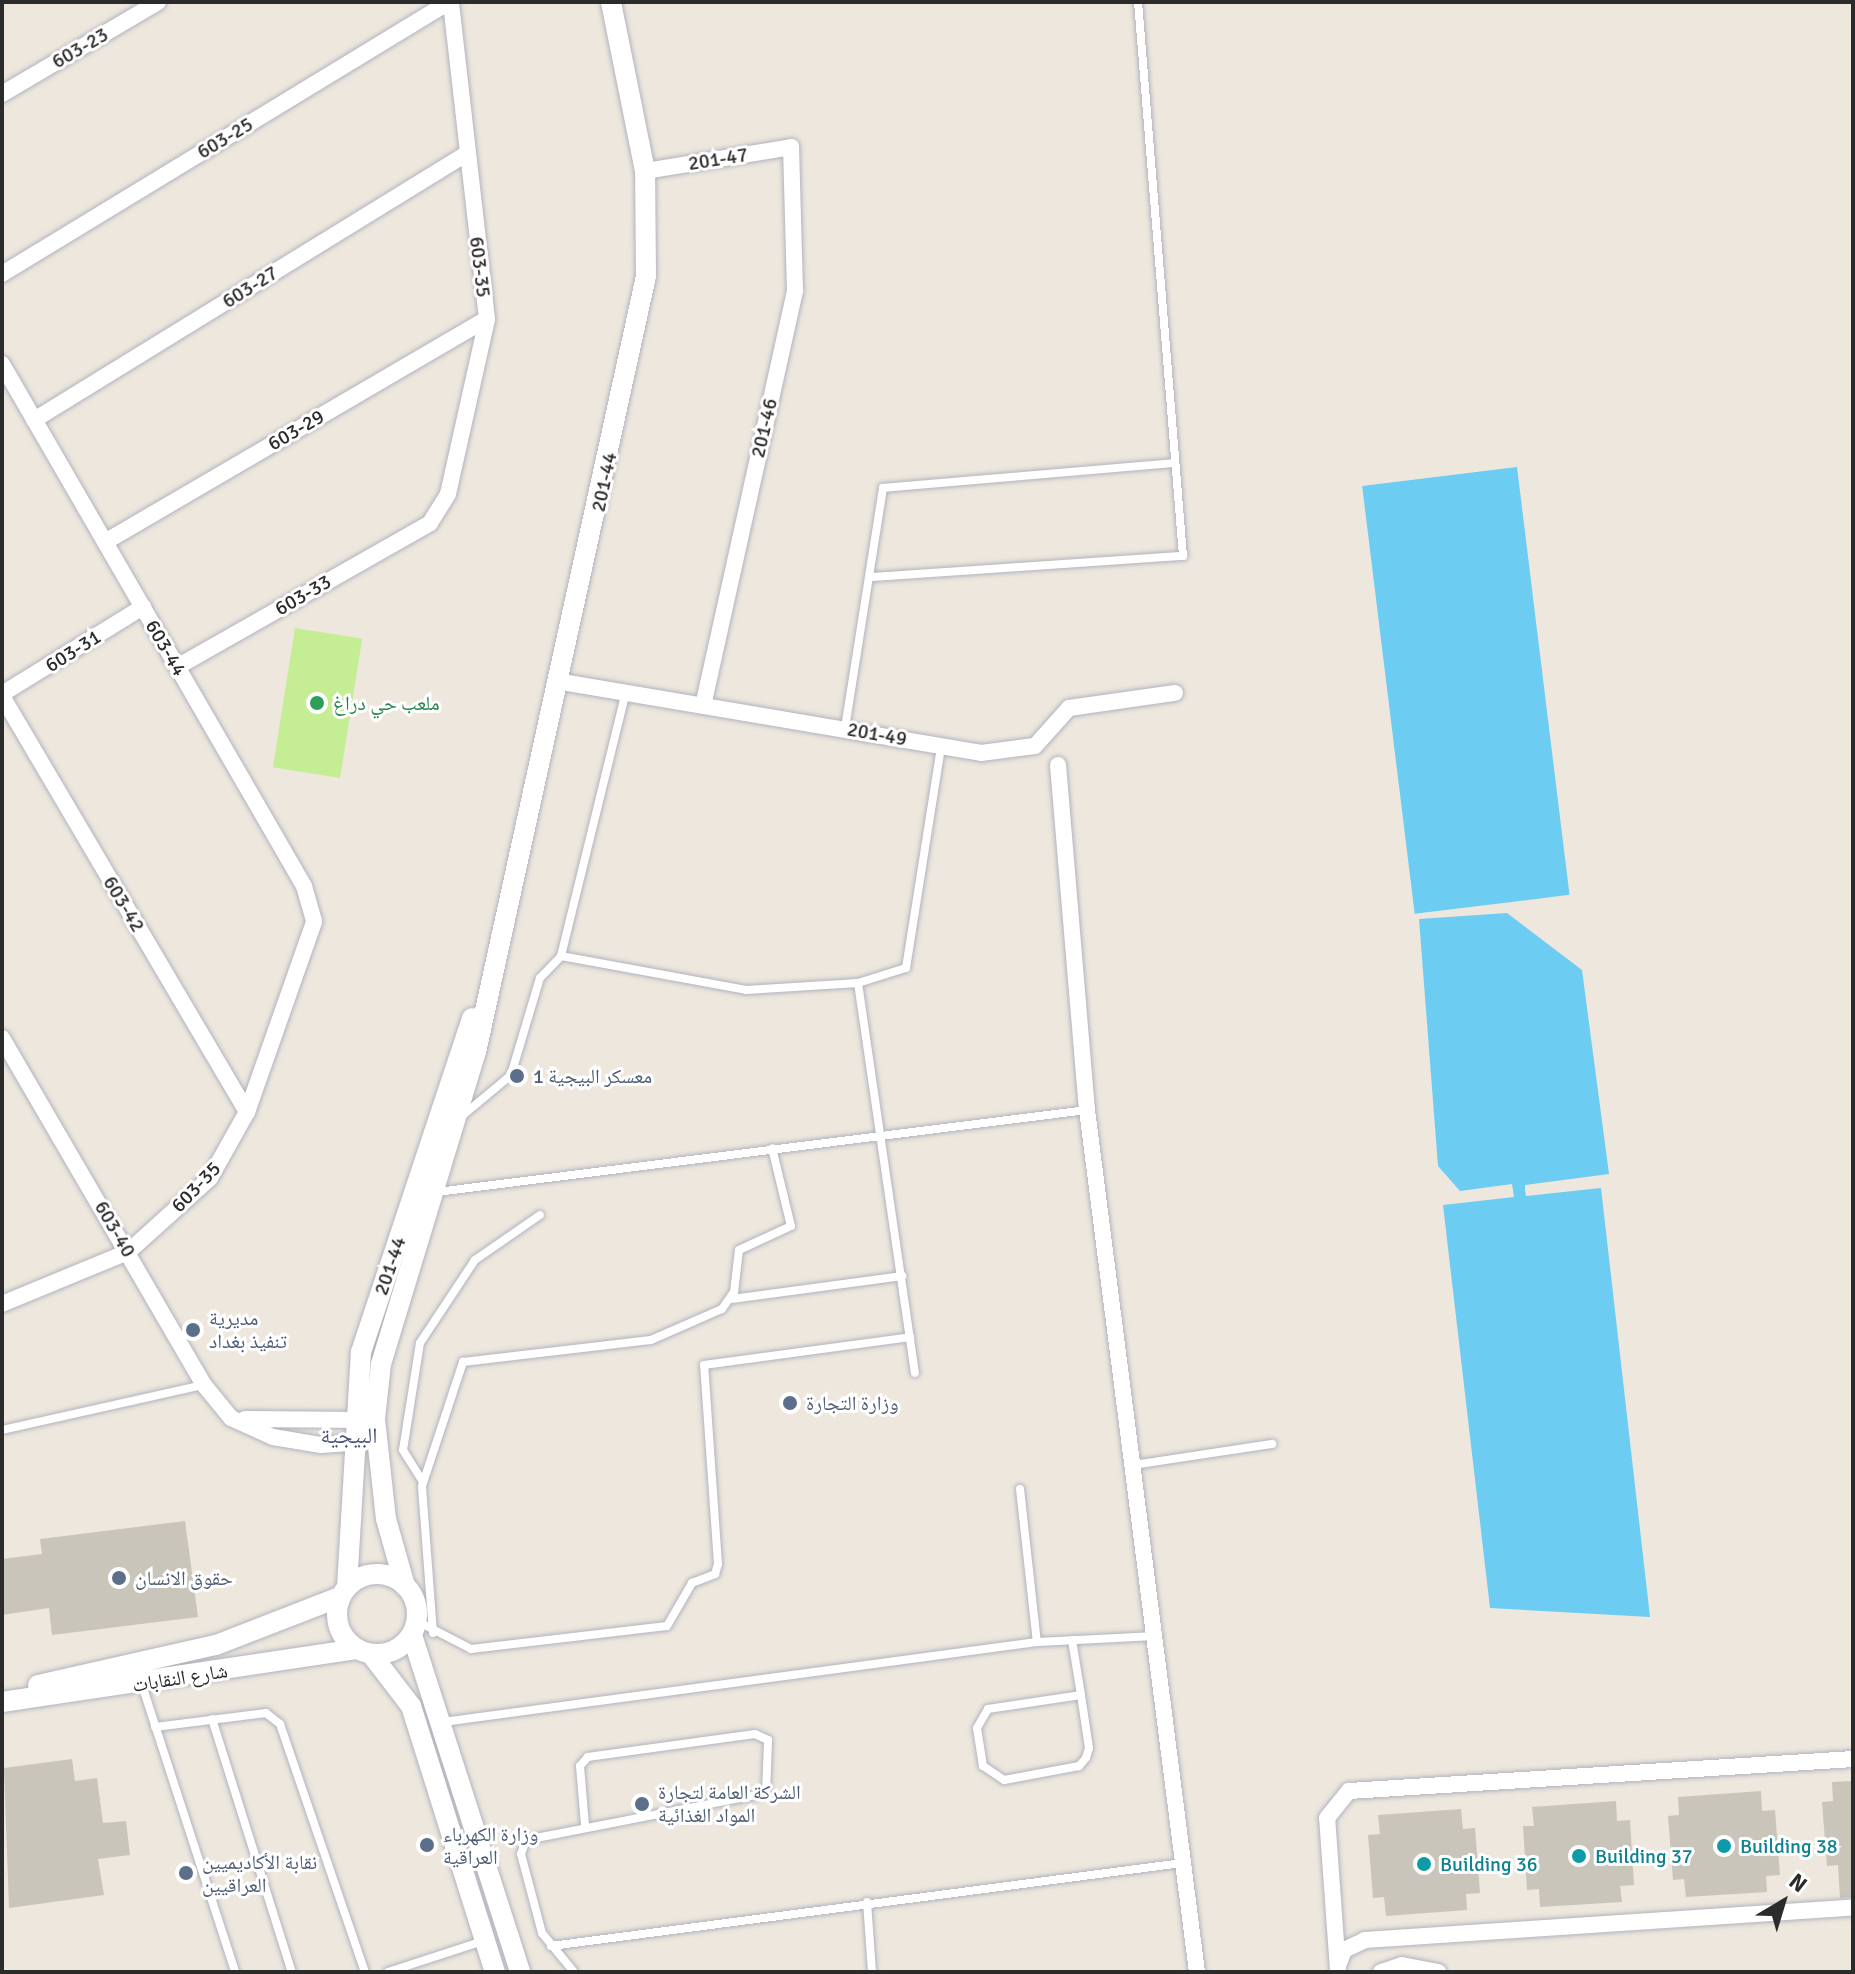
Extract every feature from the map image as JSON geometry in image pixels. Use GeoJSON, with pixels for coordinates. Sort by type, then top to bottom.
{"type":"FeatureCollection","features":[{"type":"Feature","properties":{"kind":"street","name":"603-23"},"geometry":{"type":"LineString","coordinates":[[2,94],[158,2]]}},
{"type":"Feature","properties":{"kind":"street","name":"603-35"},"geometry":{"type":"LineString","coordinates":[[430,523],[448,494],[487,319],[450,2]]}},
{"type":"Feature","properties":{"kind":"street","name":"603-25"},"geometry":{"type":"LineString","coordinates":[[2,274],[450,2]]}},
{"type":"Feature","properties":{"kind":"street","name":"201-44"},"geometry":{"type":"LineString","coordinates":[[344,1592],[356,1443],[394,1316],[437,1192],[457,1119],[562,682],[646,276],[645,171],[611,2]]}},
{"type":"Feature","properties":{"kind":"street","name":"201-47"},"geometry":{"type":"LineString","coordinates":[[645,171],[791,147]]}},
{"type":"Feature","properties":{"kind":"street","name":"201-46"},"geometry":{"type":"LineString","coordinates":[[703,705],[795,291],[791,147]]}},
{"type":"Feature","properties":{"kind":"street","name":"603-27"},"geometry":{"type":"LineString","coordinates":[[34,420],[466,154]]}},
{"type":"Feature","properties":{"kind":"street","name":"603-29"},"geometry":{"type":"LineString","coordinates":[[105,542],[487,319]]}},
{"type":"Feature","properties":{"kind":"street","name":"603-44"},"geometry":{"type":"LineString","coordinates":[[2,364],[304,886],[312,904],[311,936]]}},
{"type":"Feature","properties":{"kind":"street","name":"603-33"},"geometry":{"type":"LineString","coordinates":[[177,667],[430,523]]}},
{"type":"Feature","properties":{"kind":"street","name":"603-31"},"geometry":{"type":"LineString","coordinates":[[2,695],[143,607]]}},
{"type":"Feature","properties":{"kind":"street","name":"201-49"},"geometry":{"type":"LineString","coordinates":[[562,682],[981,753],[1035,746],[1069,708],[1175,693]]}},
{"type":"Feature","properties":{"kind":"street","name":"603-42"},"geometry":{"type":"LineString","coordinates":[[2,695],[247,1112]]}},
{"type":"Feature","properties":{"kind":"street"},"geometry":{"type":"LineString","coordinates":[[1058,765],[1087,1110],[1197,1972]]}},
{"type":"Feature","properties":{"kind":"street","name":"603-35"},"geometry":{"type":"LineString","coordinates":[[2,1304],[128,1252],[210,1178],[247,1112],[311,936]]}},
{"type":"Feature","properties":{"kind":"street","name":"201-44"},"geometry":{"type":"LineString","coordinates":[[405,1586],[386,1519],[377,1441],[365,1420],[361,1352],[494,958]]}},
{"type":"Feature","properties":{"kind":"street","name":"603-40"},"geometry":{"type":"LineString","coordinates":[[2,1038],[204,1385],[231,1418],[273,1437],[356,1443],[377,1441]]}},
{"type":"Feature","properties":{"kind":"street"},"geometry":{"type":"LineString","coordinates":[[231,1418],[365,1420]]}},
{"type":"Feature","properties":{"kind":"street"},"geometry":{"type":"LineString","coordinates":[[495,1972],[411,1706],[364,1652],[340,1630],[344,1592],[376,1574],[405,1586],[421,1629],[443,1722],[520,1972]]}},
{"type":"Feature","properties":{"kind":"street","name":"شارع النقابات"},"geometry":{"type":"LineString","coordinates":[[2,1690],[216,1645],[344,1592]]}},
{"type":"Feature","properties":{"kind":"street"},"geometry":{"type":"LineString","coordinates":[[364,1652],[395,1651],[421,1629]]}},
{"type":"Feature","properties":{"kind":"street","name":"شارع النقابات"},"geometry":{"type":"LineString","coordinates":[[2,1702],[364,1652]]}},
{"type":"Feature","properties":{"kind":"street"},"geometry":{"type":"LineString","coordinates":[[1338,1971],[1327,1818],[1349,1791],[1853,1759]]}},
{"type":"Feature","properties":{"kind":"street"},"geometry":{"type":"LineString","coordinates":[[1338,1971],[1344,1950],[1365,1940],[1853,1908]]}},
{"type":"Feature","properties":{"kind":"street"},"geometry":{"type":"LineString","coordinates":[[1381,1972],[1402,1965],[1438,1972]]}},
{"type":"Feature","properties":{"kind":"lane"},"geometry":{"type":"LineString","coordinates":[[873,577],[1183,556],[1138,2]]}},
{"type":"Feature","properties":{"kind":"lane"},"geometry":{"type":"LineString","coordinates":[[845,728],[873,577],[883,488],[1175,463]]}},
{"type":"Feature","properties":{"kind":"lane"},"geometry":{"type":"LineString","coordinates":[[457,1119],[511,1075],[540,978],[561,956],[626,692]]}},
{"type":"Feature","properties":{"kind":"lane"},"geometry":{"type":"LineString","coordinates":[[561,956],[746,990],[858,983],[892,975],[913,954],[941,745]]}},
{"type":"Feature","properties":{"kind":"lane"},"geometry":{"type":"LineString","coordinates":[[858,983],[915,1373]]}},
{"type":"Feature","properties":{"kind":"lane"},"geometry":{"type":"LineString","coordinates":[[437,1192],[772,1148],[881,1139],[1087,1110]]}},
{"type":"Feature","properties":{"kind":"lane"},"geometry":{"type":"LineString","coordinates":[[732,1299],[739,1250],[792,1222],[772,1148]]}},
{"type":"Feature","properties":{"kind":"lane"},"geometry":{"type":"LineString","coordinates":[[423,1482],[403,1450],[420,1343],[475,1260],[540,1215]]}},
{"type":"Feature","properties":{"kind":"lane"},"geometry":{"type":"LineString","coordinates":[[902,1276],[732,1299],[651,1340],[465,1359],[423,1482],[421,1629],[457,1646],[485,1648],[670,1624],[692,1583],[715,1574],[718,1564],[704,1365],[910,1337]]}},
{"type":"Feature","properties":{"kind":"lane"},"geometry":{"type":"LineString","coordinates":[[2,1430],[204,1385]]}},
{"type":"Feature","properties":{"kind":"lane"},"geometry":{"type":"LineString","coordinates":[[1133,1465],[1272,1444]]}},
{"type":"Feature","properties":{"kind":"lane"},"geometry":{"type":"LineString","coordinates":[[1020,1489],[1037,1642]]}},
{"type":"Feature","properties":{"kind":"lane"},"geometry":{"type":"LineString","coordinates":[[443,1722],[1037,1642],[1156,1636]]}},
{"type":"Feature","properties":{"kind":"lane"},"geometry":{"type":"LineString","coordinates":[[1072,1640],[1081,1695],[1089,1748],[1079,1766],[1004,1780],[983,1766],[977,1728],[988,1709],[1081,1695]]}},
{"type":"Feature","properties":{"kind":"lane"},"geometry":{"type":"LineString","coordinates":[[142,1685],[235,1972]]}},
{"type":"Feature","properties":{"kind":"lane"},"geometry":{"type":"LineString","coordinates":[[155,1727],[266,1713],[280,1724],[365,1972]]}},
{"type":"Feature","properties":{"kind":"lane"},"geometry":{"type":"LineString","coordinates":[[212,1719],[292,1972]]}},
{"type":"Feature","properties":{"kind":"lane"},"geometry":{"type":"LineString","coordinates":[[574,1972],[551,1946],[522,1847],[532,1836],[766,1793],[768,1740],[755,1734],[588,1757],[580,1766],[585,1826]]}},
{"type":"Feature","properties":{"kind":"lane"},"geometry":{"type":"LineString","coordinates":[[551,1946],[867,1902],[1182,1863]]}},
{"type":"Feature","properties":{"kind":"lane"},"geometry":{"type":"LineString","coordinates":[[867,1902],[872,1972]]}},
{"type":"Feature","properties":{"kind":"lane"},"geometry":{"type":"LineString","coordinates":[[388,1972],[484,1941]]}},
{"type":"Feature","properties":{"kind":"green space","name":"ملعب حي دراغ"},"geometry":{"type":"Polygon","coordinates":[[[295,628],[362,639],[340,778],[273,767],[295,628]]]}},
{"type":"Feature","properties":{"kind":"water"},"geometry":{"type":"Polygon","coordinates":[[[1517,467],[1570,895],[1415,914],[1362,486],[1517,467]]]}},
{"type":"Feature","properties":{"kind":"water"},"geometry":{"type":"Polygon","coordinates":[[[1507,913],[1582,970],[1609,1174],[1525,1185],[1525,1190],[1526,1196],[1601,1188],[1650,1617],[1490,1608],[1443,1205],[1514,1197],[1512,1184],[1460,1191],[1438,1166],[1419,919],[1507,913]]]}},
{"type":"Feature","properties":{"kind":"building","name":"حقوق الانسان"},"geometry":{"type":"Polygon","coordinates":[[[185,1521],[198,1617],[52,1635],[49,1608],[2,1615],[2,1559],[42,1554],[40,1539],[185,1521]]]}},
{"type":"Feature","properties":{"kind":"building"},"geometry":{"type":"Polygon","coordinates":[[[72,1759],[75,1781],[97,1778],[103,1823],[126,1821],[130,1855],[98,1859],[104,1895],[9,1908],[4,1768],[72,1759]]]}},
{"type":"Feature","properties":{"kind":"building","name":"Building 38"},"geometry":{"type":"Polygon","coordinates":[[[1853,1781],[1853,1897],[1840,1898],[1838,1865],[1827,1866],[1822,1802],[1833,1801],[1832,1782],[1853,1781]]]}},
{"type":"Feature","properties":{"kind":"building","name":"Building 38"},"geometry":{"type":"Polygon","coordinates":[[[1761,1791],[1762,1811],[1775,1810],[1780,1875],[1766,1876],[1767,1892],[1686,1897],[1684,1879],[1673,1880],[1668,1816],[1679,1815],[1678,1797],[1761,1791]]]}},
{"type":"Feature","properties":{"kind":"building","name":"Building 37"},"geometry":{"type":"Polygon","coordinates":[[[1616,1801],[1617,1821],[1630,1820],[1634,1885],[1620,1886],[1622,1902],[1540,1907],[1539,1889],[1527,1890],[1523,1826],[1534,1826],[1532,1807],[1616,1801]]]}},
{"type":"Feature","properties":{"kind":"building","name":"Building 36"},"geometry":{"type":"Polygon","coordinates":[[[1461,1809],[1463,1829],[1475,1828],[1480,1893],[1466,1894],[1467,1910],[1386,1916],[1384,1897],[1373,1898],[1368,1835],[1380,1834],[1378,1815],[1461,1809]]]}},
{"type":"Feature","properties":{"kind":"place","name":"ملعب حي دراغ"},"geometry":{"type":"Point","coordinates":[317,703]}},
{"type":"Feature","properties":{"kind":"place","name":"معسكر البيجية 1"},"geometry":{"type":"Point","coordinates":[517,1076]}},
{"type":"Feature","properties":{"kind":"place","name":"مديرية تنفيذ بغداد"},"geometry":{"type":"Point","coordinates":[193,1330]}},
{"type":"Feature","properties":{"kind":"place","name":"وزارة التجارة"},"geometry":{"type":"Point","coordinates":[790,1403]}},
{"type":"Feature","properties":{"kind":"place","name":"حقوق الانسان"},"geometry":{"type":"Point","coordinates":[119,1578]}},
{"type":"Feature","properties":{"kind":"place","name":"الشركة العامة لتجارة المواد الغذائية"},"geometry":{"type":"Point","coordinates":[642,1804]}},
{"type":"Feature","properties":{"kind":"place","name":"وزارة الكهرباء العراقية"},"geometry":{"type":"Point","coordinates":[427,1845]}},
{"type":"Feature","properties":{"kind":"place","name":"Building 38"},"geometry":{"type":"Point","coordinates":[1724,1846]}},
{"type":"Feature","properties":{"kind":"place","name":"Building 37"},"geometry":{"type":"Point","coordinates":[1579,1856]}},
{"type":"Feature","properties":{"kind":"place","name":"Building 36"},"geometry":{"type":"Point","coordinates":[1424,1864]}},
{"type":"Feature","properties":{"kind":"place","name":"نقابة الأكاديميين العراقيين"},"geometry":{"type":"Point","coordinates":[186,1873]}},
{"type":"Feature","properties":{"kind":"district","name":"البيجية"},"geometry":{"type":"Point","coordinates":[349,1436]}}]}
